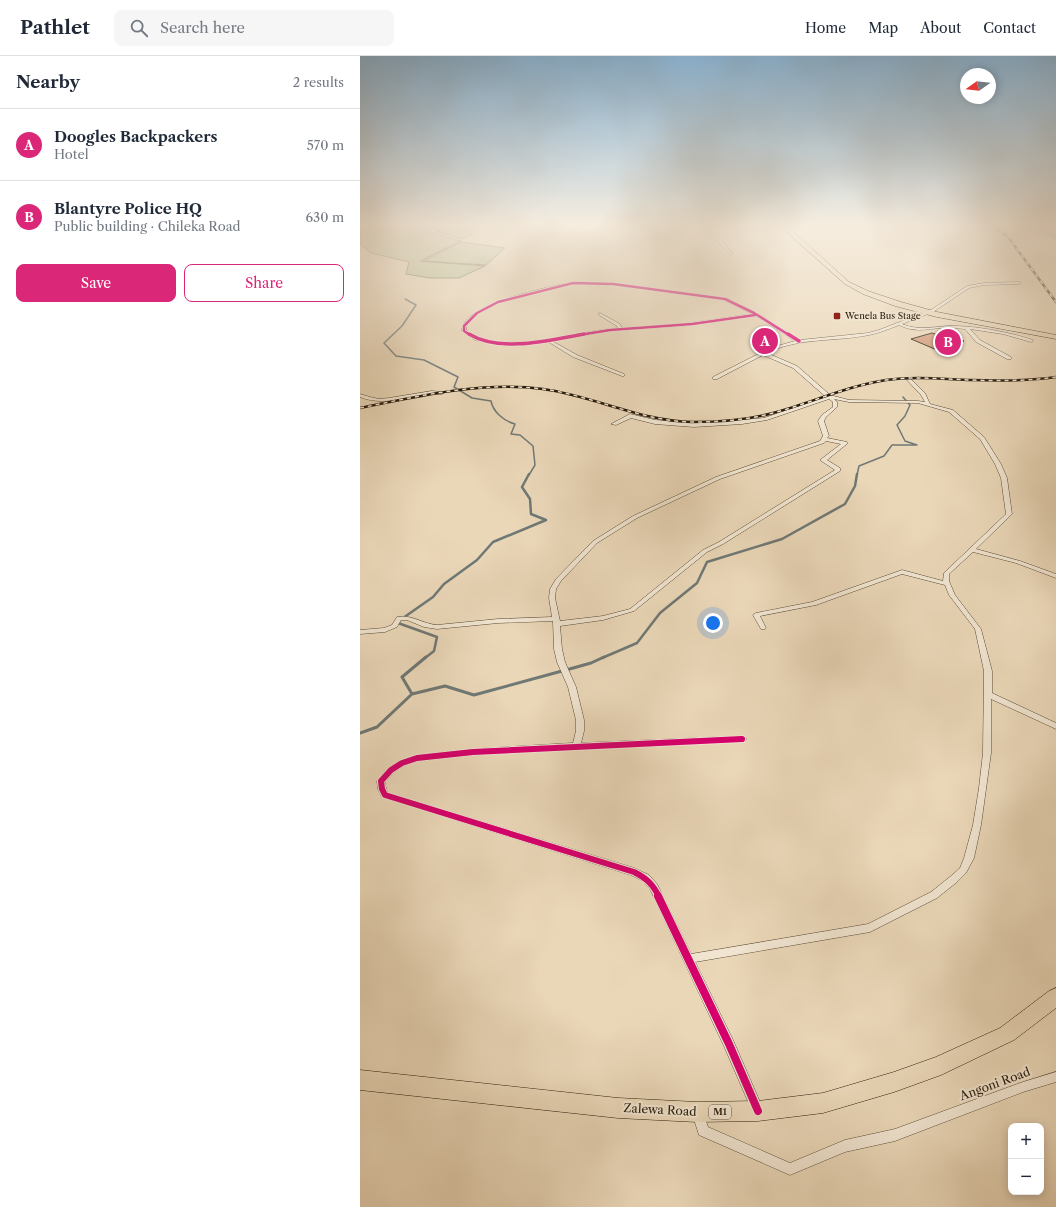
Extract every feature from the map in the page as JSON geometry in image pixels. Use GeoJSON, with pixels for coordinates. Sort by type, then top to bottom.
{"type":"FeatureCollection","features":[{"type":"Feature","properties":{"kind":"highway"},"geometry":{"type":"LineString","coordinates":[[844,280],[856,288],[875,297],[929,312],[1056,337]]}},
{"type":"Feature","properties":{"kind":"highway"},"geometry":{"type":"LineString","coordinates":[[848,280],[854,285],[880,296],[929,312],[1056,334]]}},
{"type":"Feature","properties":{"kind":"highway","name":"Zalewa Road"},"geometry":{"type":"LineString","coordinates":[[360,1080],[618,1108],[697,1112],[758,1111],[823,1102],[894,1082],[941,1065],[1007,1034],[1056,997]]}},
{"type":"Feature","properties":{"kind":"street"},"geometry":{"type":"LineString","coordinates":[[755,314],[673,326],[599,331],[548,340],[509,343],[493,342],[469,336],[464,331],[464,326],[477,313],[498,302],[546,289],[585,282],[613,284],[714,297],[736,304],[755,314],[799,341]]}},
{"type":"Feature","properties":{"kind":"street"},"geometry":{"type":"LineString","coordinates":[[715,378],[772,349],[799,341],[868,334],[899,324],[929,312],[968,287],[984,284],[1019,283]]}},
{"type":"Feature","properties":{"kind":"street"},"geometry":{"type":"LineString","coordinates":[[600,314],[620,325],[621,329]]}},
{"type":"Feature","properties":{"kind":"street"},"geometry":{"type":"LineString","coordinates":[[899,324],[914,330],[952,326],[1000,333],[1031,341]]}},
{"type":"Feature","properties":{"kind":"street"},"geometry":{"type":"LineString","coordinates":[[966,328],[978,341],[1009,358]]}},
{"type":"Feature","properties":{"kind":"street"},"geometry":{"type":"LineString","coordinates":[[548,340],[564,352],[622,376]]}},
{"type":"Feature","properties":{"kind":"street"},"geometry":{"type":"LineString","coordinates":[[764,354],[795,368],[835,402],[836,404],[824,416],[821,422],[826,436],[825,439]]}},
{"type":"Feature","properties":{"kind":"street"},"geometry":{"type":"LineString","coordinates":[[908,379],[927,399],[928,404]]}},
{"type":"Feature","properties":{"kind":"street"},"geometry":{"type":"LineString","coordinates":[[362,396],[373,399],[390,399],[421,393],[442,392]]}},
{"type":"Feature","properties":{"kind":"street"},"geometry":{"type":"LineString","coordinates":[[614,424],[630,416],[655,422],[694,425],[749,421],[764,419],[829,397],[850,401],[918,402],[928,404],[951,411],[982,438],[998,464],[1004,478],[1009,514],[946,574],[952,595],[978,629],[988,671],[987,753],[977,826],[969,858],[963,870],[954,880],[934,895],[870,928],[688,959]]}},
{"type":"Feature","properties":{"kind":"street"},"geometry":{"type":"LineString","coordinates":[[360,632],[385,630],[395,626],[399,618],[404,617],[408,617],[420,624],[435,627],[500,621],[556,622],[603,618],[632,610],[705,551],[721,543],[838,470],[823,460],[844,443],[825,439]]}},
{"type":"Feature","properties":{"kind":"street"},"geometry":{"type":"LineString","coordinates":[[576,746],[580,731],[580,720],[572,687],[561,662],[558,649],[552,598],[558,580],[595,542],[635,517],[718,478],[772,458],[813,446],[825,439]]}},
{"type":"Feature","properties":{"kind":"street"},"geometry":{"type":"LineString","coordinates":[[972,550],[1018,562],[1056,576]]}},
{"type":"Feature","properties":{"kind":"street"},"geometry":{"type":"LineString","coordinates":[[763,628],[756,615],[814,604],[902,572],[948,584]]}},
{"type":"Feature","properties":{"kind":"street"},"geometry":{"type":"LineString","coordinates":[[988,694],[1056,726]]}},
{"type":"Feature","properties":{"kind":"street"},"geometry":{"type":"LineString","coordinates":[[742,739],[473,752],[417,758],[402,763],[391,770],[381,781],[382,789],[385,795],[458,816],[607,863],[634,872],[646,878],[654,887],[758,1111]]}},
{"type":"Feature","properties":{"kind":"street","name":"Angoni Road"},"geometry":{"type":"LineString","coordinates":[[697,1112],[703,1131],[790,1169],[845,1146],[896,1134],[943,1118],[1023,1087],[1056,1077]]}},
{"type":"Feature","properties":{"kind":"building"},"geometry":{"type":"Polygon","coordinates":[[[932,333],[947,338],[953,337],[964,341],[937,350],[911,339],[932,333]]]}},
{"type":"Feature","properties":{"kind":"waterway"},"geometry":{"type":"LineString","coordinates":[[405,299],[416,305],[402,326],[384,343],[396,356],[424,360],[458,377],[454,387],[472,398],[491,401],[494,409],[500,416],[515,424],[511,434],[520,435],[533,446],[535,465],[529,475]]}},
{"type":"Feature","properties":{"kind":"waterway"},"geometry":{"type":"LineString","coordinates":[[857,475],[859,466],[884,456],[892,445],[917,445],[905,441],[897,425],[905,416],[910,405],[903,397]]}},
{"type":"Feature","properties":{"kind":"waterway"},"geometry":{"type":"LineString","coordinates":[[403,618],[433,597],[444,584],[477,560],[493,542],[546,520],[531,514],[530,499],[522,487],[529,474]]}},
{"type":"Feature","properties":{"kind":"waterway"},"geometry":{"type":"LineString","coordinates":[[602,658],[637,643],[660,613],[697,583],[707,562],[782,539],[845,504],[855,486],[857,474]]}},
{"type":"Feature","properties":{"kind":"waterway"},"geometry":{"type":"LineString","coordinates":[[399,622],[398,623],[437,637],[434,651],[425,658]]}},
{"type":"Feature","properties":{"kind":"waterway"},"geometry":{"type":"LineString","coordinates":[[412,694],[402,677],[426,657]]}},
{"type":"Feature","properties":{"kind":"waterway"},"geometry":{"type":"LineString","coordinates":[[566,670],[591,663],[604,657]]}},
{"type":"Feature","properties":{"kind":"waterway"},"geometry":{"type":"LineString","coordinates":[[412,694],[445,686],[474,695],[562,671]]}},
{"type":"Feature","properties":{"kind":"waterway"},"geometry":{"type":"LineString","coordinates":[[360,733],[377,727],[412,694]]}},
{"type":"Feature","properties":{"kind":"railway"},"geometry":{"type":"LineString","coordinates":[[1040,280],[1056,302]]}},
{"type":"Feature","properties":{"kind":"railway"},"geometry":{"type":"LineString","coordinates":[[360,408],[451,391],[474,388],[520,387],[562,392],[635,413],[673,421],[712,422],[743,419],[763,415],[787,409],[857,386],[886,380],[918,378],[1014,380],[1056,377]]}},
{"type":"Feature","properties":{"kind":"cycle path"},"geometry":{"type":"LineString","coordinates":[[755,315],[682,325],[610,330],[534,342],[494,343],[477,339],[464,331],[464,326],[477,313],[498,302],[573,283],[613,284],[725,299],[754,313],[799,341]]}},
{"type":"Feature","properties":{"kind":"cycle path"},"geometry":{"type":"LineString","coordinates":[[742,739],[473,752],[417,758],[402,763],[391,770],[381,781],[382,789],[385,795],[634,872],[646,878],[654,887],[729,1044],[758,1111]]}},
{"type":"Feature","properties":{"kind":"place","name":"Wenela Bus Stage"},"geometry":{"type":"Point","coordinates":[837,316]}},
{"type":"Feature","properties":{"kind":"place","name":"Doogles Backpackers"},"geometry":{"type":"Point","coordinates":[765,341]}},
{"type":"Feature","properties":{"kind":"place","name":"Blantyre Police HQ"},"geometry":{"type":"Point","coordinates":[948,342]}}]}
